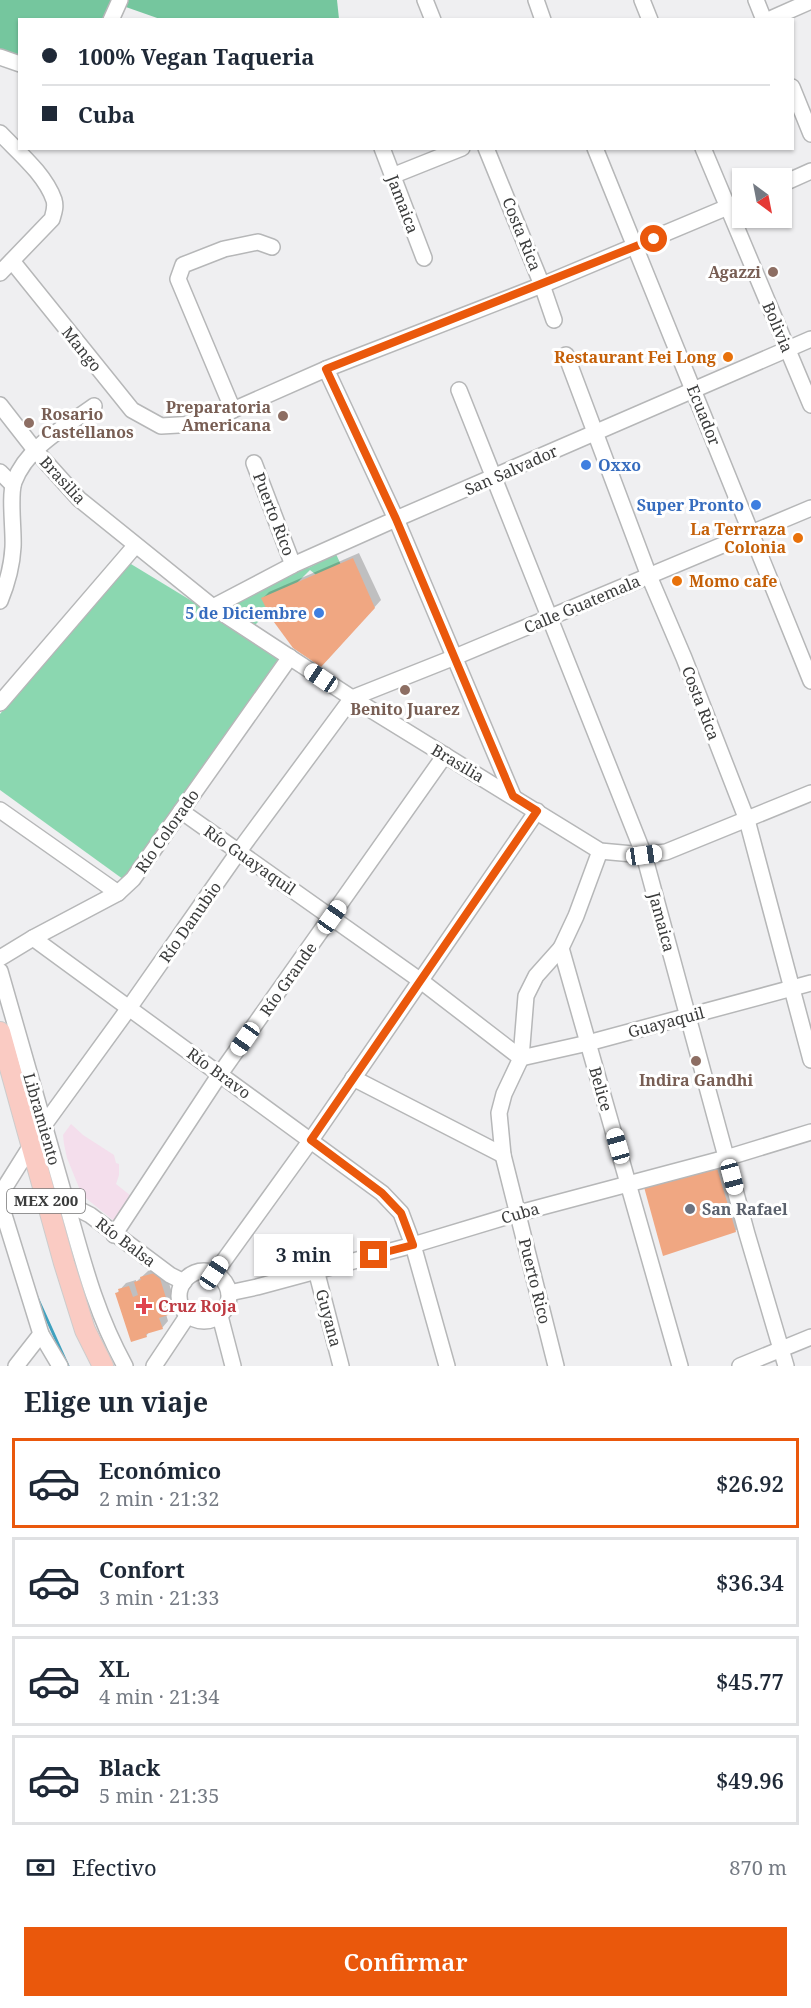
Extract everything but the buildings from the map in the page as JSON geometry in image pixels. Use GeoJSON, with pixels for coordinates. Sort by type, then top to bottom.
{"type":"FeatureCollection","features":[{"type":"Feature","properties":{"kind":"main road","name":"MEX 200"},"geometry":{"type":"LineString","coordinates":[[0,1032],[30,1146],[72,1260],[85,1330],[103,1366]]}},
{"type":"Feature","properties":{"kind":"street"},"geometry":{"type":"LineString","coordinates":[[112,18],[120,0]]}},
{"type":"Feature","properties":{"kind":"street"},"geometry":{"type":"LineString","coordinates":[[425,0],[432,18]]}},
{"type":"Feature","properties":{"kind":"street"},"geometry":{"type":"LineString","coordinates":[[536,0],[542,18]]}},
{"type":"Feature","properties":{"kind":"street"},"geometry":{"type":"LineString","coordinates":[[642,0],[649,18]]}},
{"type":"Feature","properties":{"kind":"street"},"geometry":{"type":"LineString","coordinates":[[756,0],[765,18]]}},
{"type":"Feature","properties":{"kind":"street"},"geometry":{"type":"LineString","coordinates":[[771,18],[811,1]]}},
{"type":"Feature","properties":{"kind":"street"},"geometry":{"type":"LineString","coordinates":[[0,57],[18,63]]}},
{"type":"Feature","properties":{"kind":"street"},"geometry":{"type":"LineString","coordinates":[[794,92],[811,134]]}},
{"type":"Feature","properties":{"kind":"street"},"geometry":{"type":"LineString","coordinates":[[0,133],[42,180],[54,201],[55,210],[52,219],[0,273]]}},
{"type":"Feature","properties":{"kind":"street","name":"Jamaica"},"geometry":{"type":"LineString","coordinates":[[383,150],[424,258]]}},
{"type":"Feature","properties":{"kind":"street"},"geometry":{"type":"LineString","coordinates":[[392,176],[457,150]]}},
{"type":"Feature","properties":{"kind":"street","name":"Costa Rica"},"geometry":{"type":"LineString","coordinates":[[487,150],[554,320]]}},
{"type":"Feature","properties":{"kind":"street","name":"Ecuador"},"geometry":{"type":"LineString","coordinates":[[596,150],[811,681]]}},
{"type":"Feature","properties":{"kind":"street","name":"Bolivia"},"geometry":{"type":"LineString","coordinates":[[704,150],[811,405]]}},
{"type":"Feature","properties":{"kind":"street"},"geometry":{"type":"LineString","coordinates":[[792,180],[811,171]]}},
{"type":"Feature","properties":{"kind":"street"},"geometry":{"type":"LineString","coordinates":[[272,247],[258,242],[224,249],[183,265],[178,279],[234,410],[326,369],[542,285],[732,206]]}},
{"type":"Feature","properties":{"kind":"street","name":"Mango"},"geometry":{"type":"LineString","coordinates":[[12,261],[132,410],[161,426],[196,424],[234,410]]}},
{"type":"Feature","properties":{"kind":"street","name":"San Salvador"},"geometry":{"type":"LineString","coordinates":[[213,607],[293,565],[811,339]]}},
{"type":"Feature","properties":{"kind":"street","name":"Costa Rica"},"geometry":{"type":"LineString","coordinates":[[566,355],[649,576],[684,658],[747,820],[811,1060]]}},
{"type":"Feature","properties":{"kind":"street"},"geometry":{"type":"LineString","coordinates":[[326,369],[396,519],[513,796]]}},
{"type":"Feature","properties":{"kind":"street","name":"Jamaica"},"geometry":{"type":"LineString","coordinates":[[459,390],[644,855],[726,1158],[786,1366]]}},
{"type":"Feature","properties":{"kind":"street","name":"Brasilia"},"geometry":{"type":"LineString","coordinates":[[0,405],[35,450],[79,499],[213,607],[352,698],[600,851],[644,855],[666,852],[811,793]]}},
{"type":"Feature","properties":{"kind":"street"},"geometry":{"type":"LineString","coordinates":[[0,601],[9,578],[7,546],[13,485],[21,468],[35,450],[94,406]]}},
{"type":"Feature","properties":{"kind":"street","name":"Puerto Rico"},"geometry":{"type":"LineString","coordinates":[[254,463],[293,565]]}},
{"type":"Feature","properties":{"kind":"street"},"geometry":{"type":"LineString","coordinates":[[0,472],[13,485]]}},
{"type":"Feature","properties":{"kind":"street","name":"Calle Guatemala"},"geometry":{"type":"LineString","coordinates":[[352,698],[551,618],[811,508]]}},
{"type":"Feature","properties":{"kind":"street"},"geometry":{"type":"LineString","coordinates":[[0,703],[135,546]]}},
{"type":"Feature","properties":{"kind":"street","name":"Río Colorado"},"geometry":{"type":"LineString","coordinates":[[0,958],[118,893],[133,879],[290,657]]}},
{"type":"Feature","properties":{"kind":"street","name":"Río Danubio"},"geometry":{"type":"LineString","coordinates":[[0,1197],[44,1125],[239,851],[352,698]]}},
{"type":"Feature","properties":{"kind":"street","name":"Río Grande"},"geometry":{"type":"LineString","coordinates":[[114,1234],[220,1074],[445,755]]}},
{"type":"Feature","properties":{"kind":"street"},"geometry":{"type":"LineString","coordinates":[[0,810],[118,893]]}},
{"type":"Feature","properties":{"kind":"street","name":"Río Guayaquil"},"geometry":{"type":"LineString","coordinates":[[181,811],[421,981],[521,1058]]}},
{"type":"Feature","properties":{"kind":"street"},"geometry":{"type":"LineString","coordinates":[[214,1273],[311,1140],[537,811]]}},
{"type":"Feature","properties":{"kind":"street"},"geometry":{"type":"LineString","coordinates":[[521,1058],[526,996],[536,976],[561,948],[576,916],[600,851]]}},
{"type":"Feature","properties":{"kind":"street","name":"Río Bravo"},"geometry":{"type":"LineString","coordinates":[[33,938],[382,1193],[401,1213],[413,1245]]}},
{"type":"Feature","properties":{"kind":"street","name":"Belice"},"geometry":{"type":"LineString","coordinates":[[561,948],[680,1366]]}},
{"type":"Feature","properties":{"kind":"street","name":"Libramiento"},"geometry":{"type":"LineString","coordinates":[[0,971],[66,1203],[72,1260],[125,1366]]}},
{"type":"Feature","properties":{"kind":"street","name":"Guayaquil"},"geometry":{"type":"LineString","coordinates":[[521,1058],[588,1043],[811,983]]}},
{"type":"Feature","properties":{"kind":"street","name":"Puerto Rico"},"geometry":{"type":"LineString","coordinates":[[521,1058],[504,1094],[499,1113],[503,1155],[556,1366]]}},
{"type":"Feature","properties":{"kind":"street"},"geometry":{"type":"LineString","coordinates":[[354,1078],[503,1155]]}},
{"type":"Feature","properties":{"kind":"street","name":"Cuba"},"geometry":{"type":"LineString","coordinates":[[229,1293],[413,1245],[519,1213],[726,1158],[811,1132]]}},
{"type":"Feature","properties":{"kind":"street"},"geometry":{"type":"LineString","coordinates":[[0,1197],[41,1334],[60,1366]]}},
{"type":"Feature","properties":{"kind":"street","name":"Río Balsa"},"geometry":{"type":"LineString","coordinates":[[66,1203],[90,1215],[170,1275],[184,1282]]}},
{"type":"Feature","properties":{"kind":"street"},"geometry":{"type":"LineString","coordinates":[[413,1245],[447,1366]]}},
{"type":"Feature","properties":{"kind":"street","name":"Guyana"},"geometry":{"type":"LineString","coordinates":[[316,1270],[341,1366]]}},
{"type":"Feature","properties":{"kind":"street"},"geometry":{"type":"LineString","coordinates":[[198,1272],[214,1273],[226,1285],[229,1301],[220,1316],[209,1320],[198,1320],[183,1310],[180,1296],[184,1282],[198,1272]]}},
{"type":"Feature","properties":{"kind":"street"},"geometry":{"type":"LineString","coordinates":[[154,1366],[188,1315]]}},
{"type":"Feature","properties":{"kind":"street"},"geometry":{"type":"LineString","coordinates":[[220,1316],[233,1366]]}},
{"type":"Feature","properties":{"kind":"street"},"geometry":{"type":"LineString","coordinates":[[16,1366],[41,1334]]}},
{"type":"Feature","properties":{"kind":"street"},"geometry":{"type":"LineString","coordinates":[[740,1366],[811,1336]]}},
{"type":"Feature","properties":{"kind":"shaded area"},"geometry":{"type":"Polygon","coordinates":[[[71,1124],[83,1135],[114,1155],[116,1163],[119,1164],[116,1184],[136,1200],[119,1225],[82,1195],[67,1158],[64,1144],[63,1135],[71,1124]]]}},
{"type":"Feature","properties":{"kind":"green space"},"geometry":{"type":"Polygon","coordinates":[[[0,0],[115,0],[107,18],[18,18],[18,59],[0,51],[0,0]]]}},
{"type":"Feature","properties":{"kind":"green space"},"geometry":{"type":"Polygon","coordinates":[[[128,0],[337,0],[339,18],[157,18],[123,6],[128,0]]]}},
{"type":"Feature","properties":{"kind":"green space"},"geometry":{"type":"Polygon","coordinates":[[[336,554],[346,576],[331,587],[310,570],[254,626],[230,609],[243,594],[305,564],[308,568],[336,554]]]}},
{"type":"Feature","properties":{"kind":"green space"},"geometry":{"type":"Polygon","coordinates":[[[126,561],[284,657],[127,882],[0,790],[0,714],[126,561]]]}},
{"type":"Feature","properties":{"kind":"waterway"},"geometry":{"type":"LineString","coordinates":[[36,1295],[68,1366]]}},
{"type":"Feature","properties":{"kind":"place","name":"Agazzi"},"geometry":{"type":"Point","coordinates":[773,272]}},
{"type":"Feature","properties":{"kind":"place","name":"Restaurant Fei Long"},"geometry":{"type":"Point","coordinates":[728,357]}},
{"type":"Feature","properties":{"kind":"place","name":"Preparatoria Americana"},"geometry":{"type":"Point","coordinates":[283,416]}},
{"type":"Feature","properties":{"kind":"place","name":"Rosario Castellanos"},"geometry":{"type":"Point","coordinates":[29,423]}},
{"type":"Feature","properties":{"kind":"place","name":"Oxxo"},"geometry":{"type":"Point","coordinates":[586,465]}},
{"type":"Feature","properties":{"kind":"place","name":"Super Pronto"},"geometry":{"type":"Point","coordinates":[756,505]}},
{"type":"Feature","properties":{"kind":"place","name":"La Terrraza Colonia"},"geometry":{"type":"Point","coordinates":[798,538]}},
{"type":"Feature","properties":{"kind":"place","name":"Momo cafe"},"geometry":{"type":"Point","coordinates":[677,581]}},
{"type":"Feature","properties":{"kind":"place","name":"5 de Diciembre"},"geometry":{"type":"Point","coordinates":[319,613]}},
{"type":"Feature","properties":{"kind":"place","name":"Benito Juarez"},"geometry":{"type":"Point","coordinates":[405,690]}},
{"type":"Feature","properties":{"kind":"place","name":"Indira Gandhi"},"geometry":{"type":"Point","coordinates":[696,1061]}},
{"type":"Feature","properties":{"kind":"place","name":"San Rafael"},"geometry":{"type":"Point","coordinates":[690,1209]}},
{"type":"Feature","properties":{"kind":"place","name":"Cruz Roja"},"geometry":{"type":"Point","coordinates":[144,1306]}},
{"type":"Feature","properties":{"kind":"route"},"geometry":{"type":"LineString","coordinates":[[374,1255],[413,1245],[401,1213],[382,1193],[311,1140],[537,811],[513,796],[396,519],[326,369],[654,239]]}}]}
